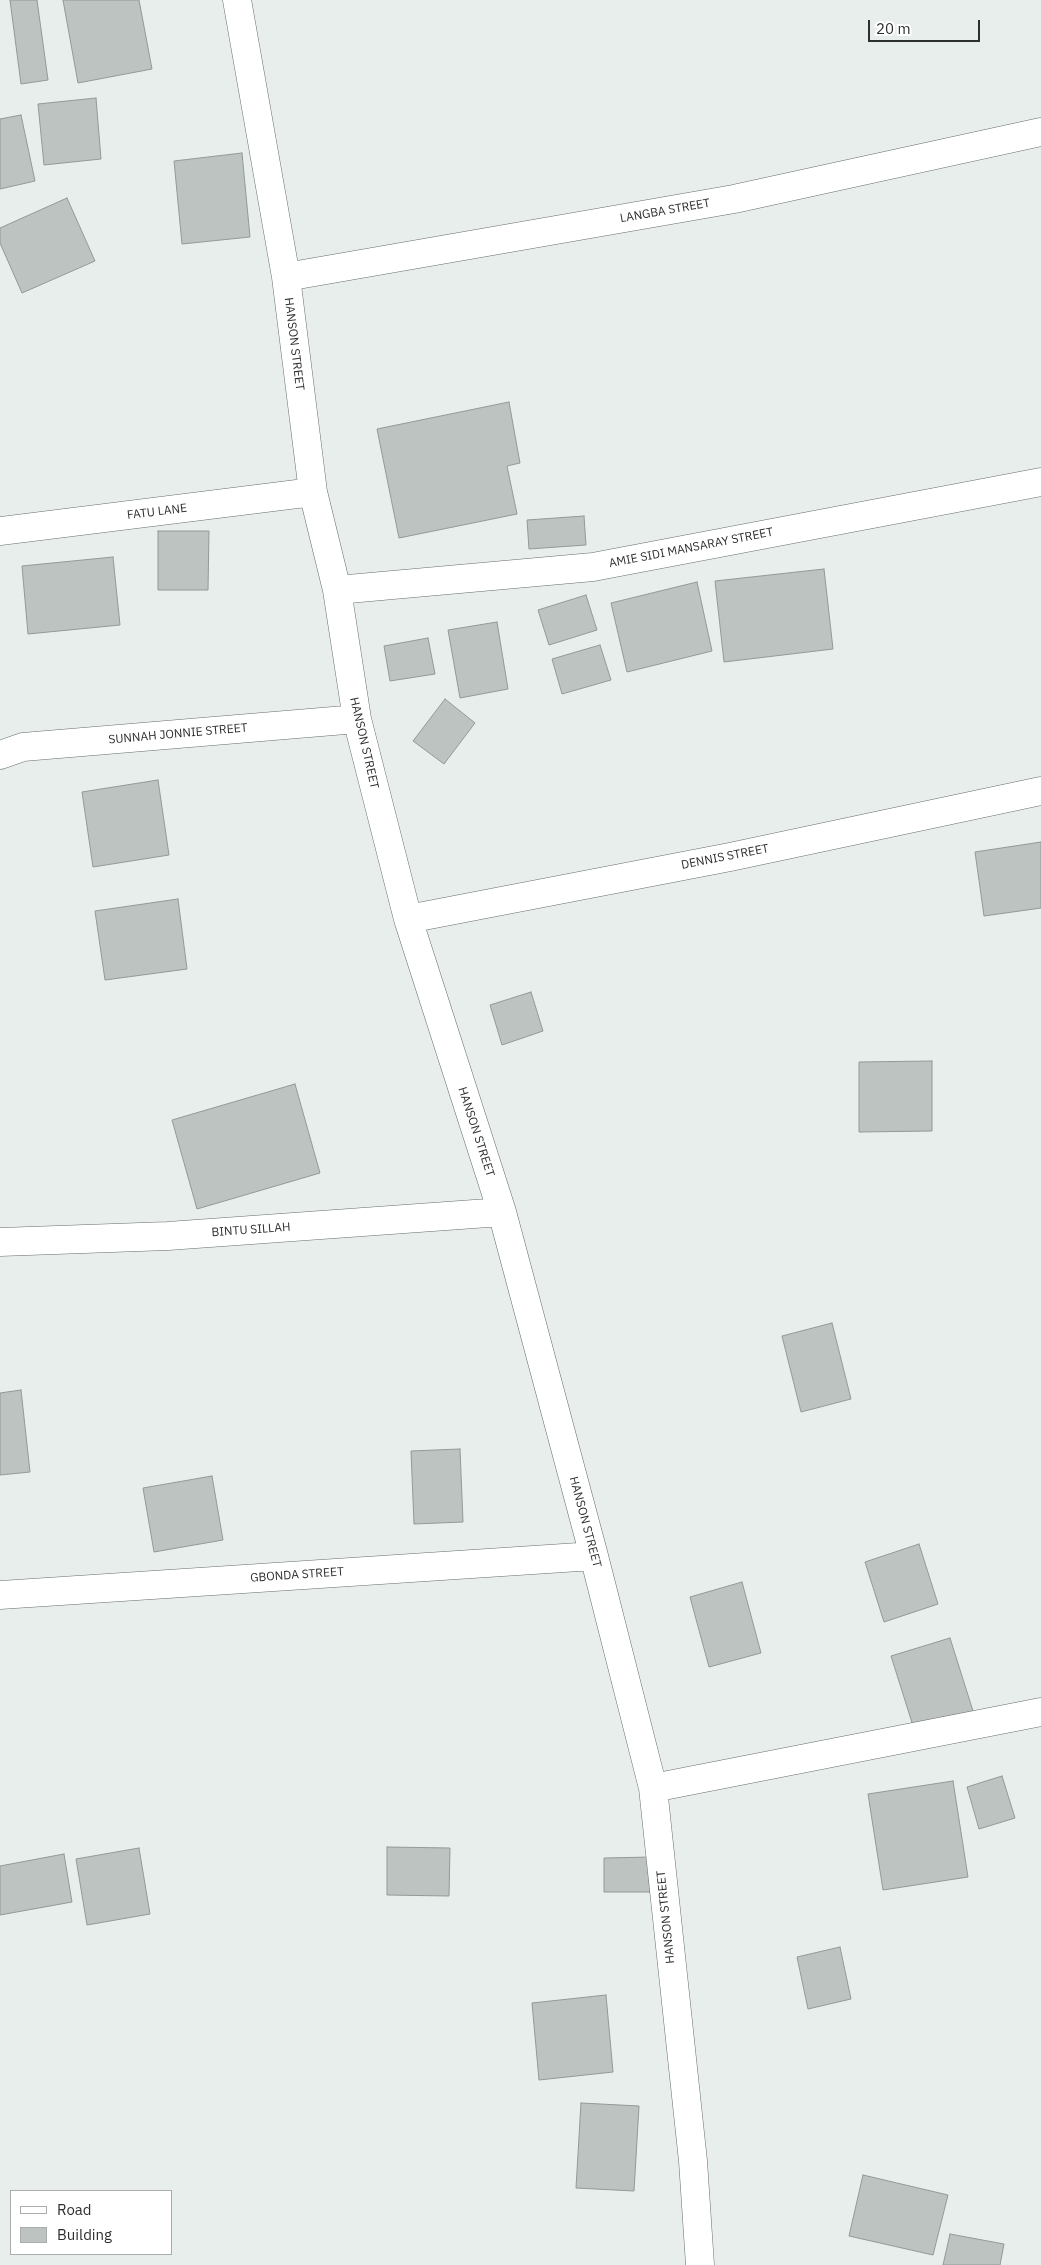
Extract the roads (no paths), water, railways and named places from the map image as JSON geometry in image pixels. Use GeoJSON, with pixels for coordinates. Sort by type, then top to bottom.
{"type":"FeatureCollection","features":[{"type":"Feature","properties":{"kind":"street","name":"HANSON STREET"},"geometry":{"type":"LineString","coordinates":[[237,0],[286,277],[313,492],[337,590],[357,719],[408,919],[502,1212],[594,1556],[652,1788],[693,2161],[700,2265]]}},
{"type":"Feature","properties":{"kind":"street","name":"LANGBA STREET"},"geometry":{"type":"LineString","coordinates":[[286,277],[734,199],[1041,132]]}},
{"type":"Feature","properties":{"kind":"street","name":"AMIE SIDI MANSARAY STREET"},"geometry":{"type":"LineString","coordinates":[[337,590],[593,567],[1041,482]]}},
{"type":"Feature","properties":{"kind":"street","name":"FATU LANE"},"geometry":{"type":"LineString","coordinates":[[0,531],[313,492]]}},
{"type":"Feature","properties":{"kind":"street","name":"SUNNAH JONNIE STREET"},"geometry":{"type":"LineString","coordinates":[[0,755],[23,747],[357,719]]}},
{"type":"Feature","properties":{"kind":"street","name":"DENNIS STREET"},"geometry":{"type":"LineString","coordinates":[[408,919],[730,857],[1041,791]]}},
{"type":"Feature","properties":{"kind":"street","name":"BINTU SILLAH"},"geometry":{"type":"LineString","coordinates":[[0,1242],[168,1236],[502,1212]]}},
{"type":"Feature","properties":{"kind":"street","name":"GBONDA STREET"},"geometry":{"type":"LineString","coordinates":[[0,1594],[594,1556]]}},
{"type":"Feature","properties":{"kind":"street"},"geometry":{"type":"LineString","coordinates":[[652,1788],[1041,1712]]}}]}
